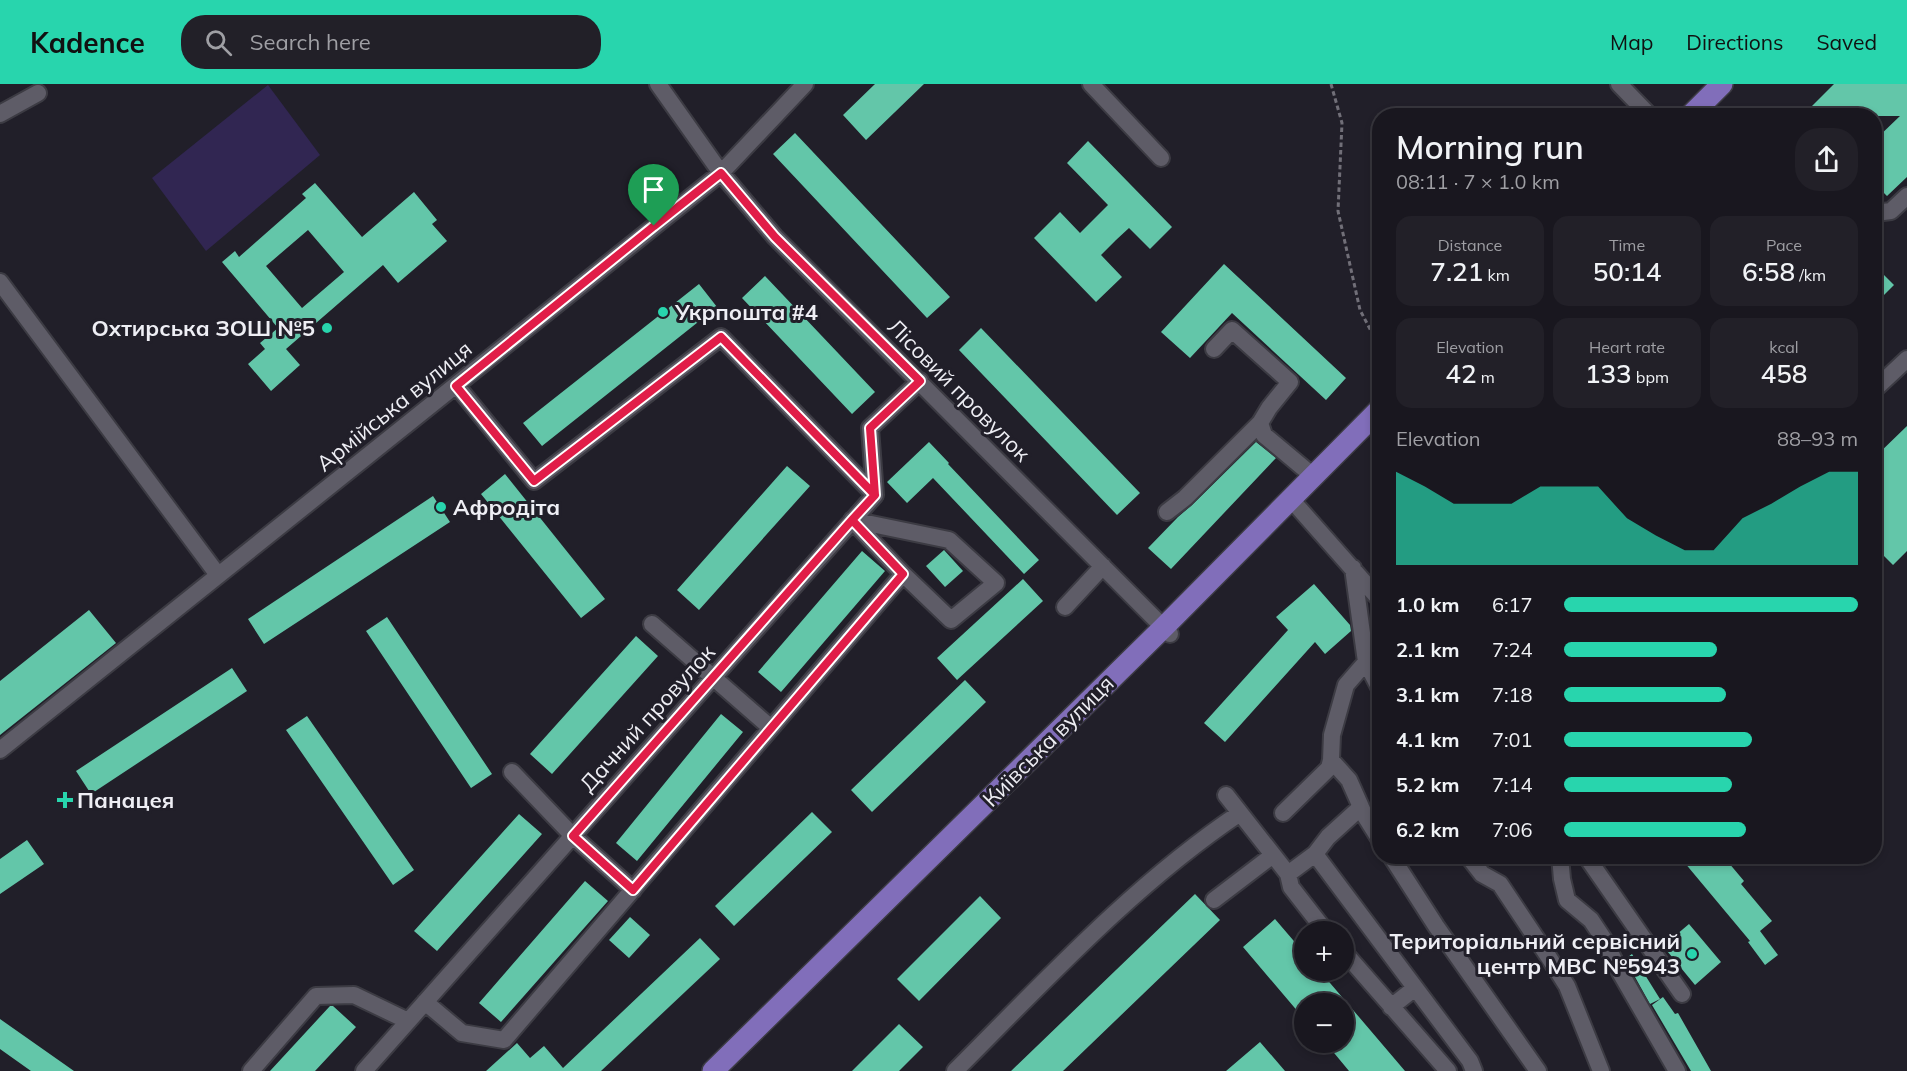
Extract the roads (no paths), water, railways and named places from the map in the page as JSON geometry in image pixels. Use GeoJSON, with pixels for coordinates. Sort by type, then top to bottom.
{"type":"FeatureCollection","features":[{"type":"Feature","properties":{"kind":"main road"},"geometry":{"type":"LineString","coordinates":[[1684,108],[1708,84]]}},
{"type":"Feature","properties":{"kind":"main road"},"geometry":{"type":"LineString","coordinates":[[1698,108],[1722,84]]}},
{"type":"Feature","properties":{"kind":"main road","name":"Київська вулиця"},"geometry":{"type":"LineString","coordinates":[[728,1071],[1167,631],[1372,417]]}},
{"type":"Feature","properties":{"kind":"main road","name":"Київська вулиця"},"geometry":{"type":"LineString","coordinates":[[713,1071],[1297,506],[1372,429]]}},
{"type":"Feature","properties":{"kind":"street","name":"Лісовий провулок"},"geometry":{"type":"LineString","coordinates":[[658,84],[721,173],[775,237],[1167,631]]}},
{"type":"Feature","properties":{"kind":"street","name":"Армійська вулиця"},"geometry":{"type":"LineString","coordinates":[[0,750],[721,173],[805,84]]}},
{"type":"Feature","properties":{"kind":"street"},"geometry":{"type":"LineString","coordinates":[[1091,84],[1161,158]]}},
{"type":"Feature","properties":{"kind":"street"},"geometry":{"type":"LineString","coordinates":[[1619,84],[1642,108]]}},
{"type":"Feature","properties":{"kind":"street"},"geometry":{"type":"LineString","coordinates":[[0,114],[38,93]]}},
{"type":"Feature","properties":{"kind":"street"},"geometry":{"type":"LineString","coordinates":[[1882,212],[1891,211],[1907,196]]}},
{"type":"Feature","properties":{"kind":"street"},"geometry":{"type":"LineString","coordinates":[[0,282],[218,575]]}},
{"type":"Feature","properties":{"kind":"street"},"geometry":{"type":"LineString","coordinates":[[1167,512],[1185,498],[1260,423],[1290,382],[1232,330],[1214,349]]}},
{"type":"Feature","properties":{"kind":"street"},"geometry":{"type":"LineString","coordinates":[[456,386],[534,481],[721,337],[875,495]]}},
{"type":"Feature","properties":{"kind":"street"},"geometry":{"type":"LineString","coordinates":[[1882,382],[1907,359]]}},
{"type":"Feature","properties":{"kind":"street"},"geometry":{"type":"LineString","coordinates":[[875,495],[870,428],[920,381]]}},
{"type":"Feature","properties":{"kind":"street"},"geometry":{"type":"LineString","coordinates":[[1260,423],[1264,435],[1314,476]]}},
{"type":"Feature","properties":{"kind":"street","name":"Дачний провулок"},"geometry":{"type":"LineString","coordinates":[[364,1071],[875,495]]}},
{"type":"Feature","properties":{"kind":"street"},"geometry":{"type":"LineString","coordinates":[[1297,506],[1372,591]]}},
{"type":"Feature","properties":{"kind":"street"},"geometry":{"type":"LineString","coordinates":[[852,520],[949,540],[996,583],[951,620],[852,520]]}},
{"type":"Feature","properties":{"kind":"street"},"geometry":{"type":"LineString","coordinates":[[1065,607],[1103,566]]}},
{"type":"Feature","properties":{"kind":"street"},"geometry":{"type":"LineString","coordinates":[[1353,568],[1366,662],[1372,674]]}},
{"type":"Feature","properties":{"kind":"street"},"geometry":{"type":"LineString","coordinates":[[425,1002],[462,1033],[504,1040],[903,574]]}},
{"type":"Feature","properties":{"kind":"street"},"geometry":{"type":"LineString","coordinates":[[652,624],[771,728]]}},
{"type":"Feature","properties":{"kind":"street"},"geometry":{"type":"LineString","coordinates":[[1283,813],[1329,768],[1332,735],[1346,685],[1366,662]]}},
{"type":"Feature","properties":{"kind":"street"},"geometry":{"type":"LineString","coordinates":[[1331,760],[1349,780],[1372,826]]}},
{"type":"Feature","properties":{"kind":"street"},"geometry":{"type":"LineString","coordinates":[[512,772],[573,836],[633,890]]}},
{"type":"Feature","properties":{"kind":"street"},"geometry":{"type":"LineString","coordinates":[[1226,795],[1288,874],[1291,887],[1317,921]]}},
{"type":"Feature","properties":{"kind":"street"},"geometry":{"type":"LineString","coordinates":[[1288,874],[1315,854],[1328,837],[1361,807]]}},
{"type":"Feature","properties":{"kind":"street"},"geometry":{"type":"LineString","coordinates":[[955,1071],[1068,958],[1124,906],[1220,826],[1240,813]]}},
{"type":"Feature","properties":{"kind":"street"},"geometry":{"type":"LineString","coordinates":[[1315,854],[1470,1060],[1474,1071]]}},
{"type":"Feature","properties":{"kind":"street"},"geometry":{"type":"LineString","coordinates":[[1214,900],[1273,855]]}},
{"type":"Feature","properties":{"kind":"street"},"geometry":{"type":"LineString","coordinates":[[1396,864],[1436,926],[1538,1071]]}},
{"type":"Feature","properties":{"kind":"street"},"geometry":{"type":"LineString","coordinates":[[1474,864],[1482,874],[1500,884],[1558,971],[1567,986],[1601,1071]]}},
{"type":"Feature","properties":{"kind":"street"},"geometry":{"type":"LineString","coordinates":[[1561,864],[1568,900],[1591,920],[1603,938],[1677,1071]]}},
{"type":"Feature","properties":{"kind":"street"},"geometry":{"type":"LineString","coordinates":[[1592,864],[1682,994]]}},
{"type":"Feature","properties":{"kind":"street"},"geometry":{"type":"LineString","coordinates":[[1354,963],[1448,1071]]}},
{"type":"Feature","properties":{"kind":"street"},"geometry":{"type":"LineString","coordinates":[[1391,1006],[1415,987]]}},
{"type":"Feature","properties":{"kind":"street"},"geometry":{"type":"LineString","coordinates":[[250,1071],[316,996],[354,995],[408,1021]]}},
{"type":"Feature","properties":{"kind":"street"},"geometry":{"type":"LineString","coordinates":[[1425,1045],[1445,1029]]}},
{"type":"Feature","properties":{"kind":"place","name":"Укрпошта #4"},"geometry":{"type":"Point","coordinates":[663,312]}},
{"type":"Feature","properties":{"kind":"place","name":"Охтирська ЗОШ №5"},"geometry":{"type":"Point","coordinates":[327,328]}},
{"type":"Feature","properties":{"kind":"place","name":"Афродіта"},"geometry":{"type":"Point","coordinates":[441,507]}},
{"type":"Feature","properties":{"kind":"place","name":"Панацея"},"geometry":{"type":"Point","coordinates":[65,800]}},
{"type":"Feature","properties":{"kind":"place","name":"Територіальний сервісний центр МВС №5943"},"geometry":{"type":"Point","coordinates":[1692,954]}}]}
